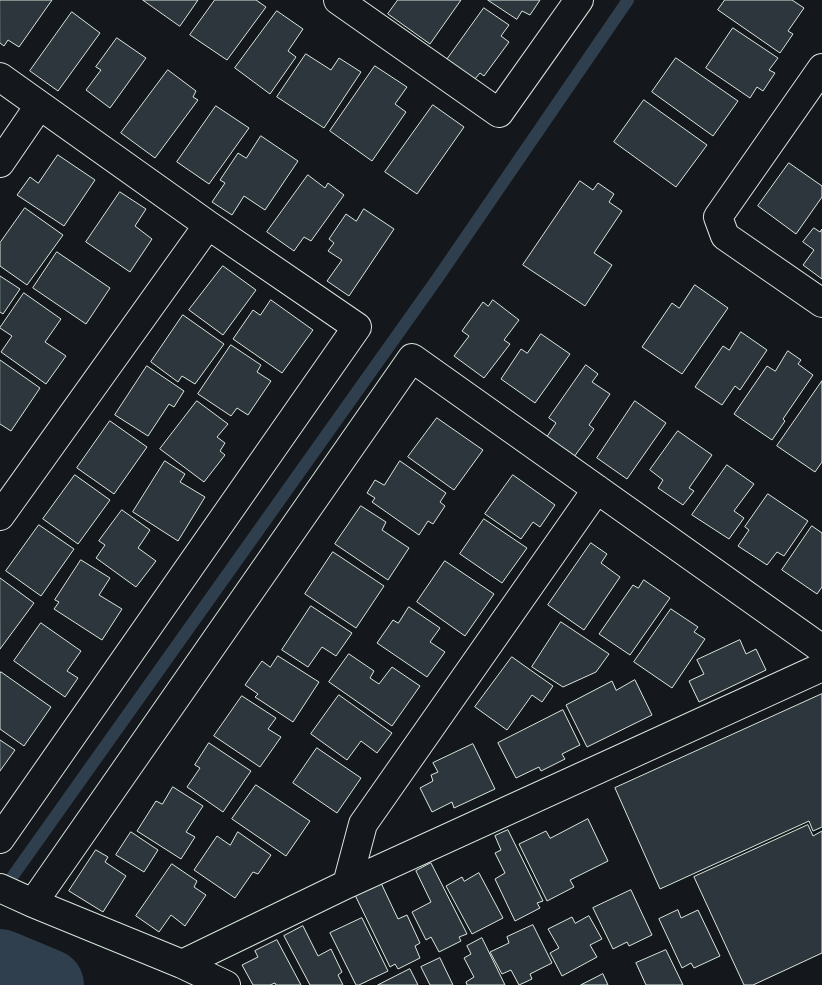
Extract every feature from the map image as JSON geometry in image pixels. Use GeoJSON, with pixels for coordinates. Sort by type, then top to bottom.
{"type":"FeatureCollection","features":[{"type":"Feature","properties":{"kind":"street"},"geometry":{"type":"LineString","coordinates":[[350,3],[499,113],[578,0]]}},
{"type":"Feature","properties":{"kind":"street"},"geometry":{"type":"LineString","coordinates":[[822,68],[718,217],[725,236],[822,303]]}},
{"type":"Feature","properties":{"kind":"street"},"geometry":{"type":"LineString","coordinates":[[0,78],[208,225],[357,327],[0,839]]}},
{"type":"Feature","properties":{"kind":"street"},"geometry":{"type":"LineString","coordinates":[[0,163],[39,106]]}},
{"type":"Feature","properties":{"kind":"street"},"geometry":{"type":"LineString","coordinates":[[0,516],[208,225]]}},
{"type":"Feature","properties":{"kind":"street"},"geometry":{"type":"LineString","coordinates":[[33,902],[412,358],[822,649]]}},
{"type":"Feature","properties":{"kind":"street"},"geometry":{"type":"LineString","coordinates":[[347,884],[363,824],[597,488]]}},
{"type":"Feature","properties":{"kind":"street"},"geometry":{"type":"LineString","coordinates":[[182,964],[347,884],[822,667]]}},
{"type":"Feature","properties":{"kind":"street"},"geometry":{"type":"LineString","coordinates":[[0,888],[182,964],[226,985]]}},
{"type":"Feature","properties":{"kind":"building"},"geometry":{"type":"Polygon","coordinates":[[[0,0],[52,0],[19,47],[8,40],[4,46],[0,43],[0,0]]]}},
{"type":"Feature","properties":{"kind":"building"},"geometry":{"type":"Polygon","coordinates":[[[143,0],[198,0],[180,26],[143,0]]]}},
{"type":"Feature","properties":{"kind":"building"},"geometry":{"type":"Polygon","coordinates":[[[215,0],[256,0],[266,7],[227,60],[190,35],[215,0]]]}},
{"type":"Feature","properties":{"kind":"building"},"geometry":{"type":"Polygon","coordinates":[[[398,0],[461,0],[430,44],[388,14],[398,0]]]}},
{"type":"Feature","properties":{"kind":"building"},"geometry":{"type":"Polygon","coordinates":[[[488,0],[540,0],[530,15],[522,11],[517,19],[488,0]]]}},
{"type":"Feature","properties":{"kind":"building"},"geometry":{"type":"Polygon","coordinates":[[[725,0],[792,0],[804,8],[788,31],[793,34],[780,53],[718,10],[725,0]]]}},
{"type":"Feature","properties":{"kind":"building"},"geometry":{"type":"Polygon","coordinates":[[[484,8],[509,25],[501,36],[509,42],[484,76],[480,73],[474,80],[446,61],[484,8]]]}},
{"type":"Feature","properties":{"kind":"building"},"geometry":{"type":"Polygon","coordinates":[[[277,11],[303,29],[288,51],[296,57],[270,94],[235,68],[277,11]]]}},
{"type":"Feature","properties":{"kind":"building"},"geometry":{"type":"Polygon","coordinates":[[[72,12],[100,33],[58,91],[30,71],[72,12]]]}},
{"type":"Feature","properties":{"kind":"building"},"geometry":{"type":"Polygon","coordinates":[[[733,28],[778,58],[769,70],[775,73],[763,91],[757,87],[750,98],[706,68],[733,28]]]}},
{"type":"Feature","properties":{"kind":"building"},"geometry":{"type":"Polygon","coordinates":[[[117,38],[146,58],[110,108],[86,90],[101,70],[96,67],[117,38]]]}},
{"type":"Feature","properties":{"kind":"building"},"geometry":{"type":"Polygon","coordinates":[[[306,54],[331,70],[339,58],[361,72],[324,128],[277,97],[306,54]]]}},
{"type":"Feature","properties":{"kind":"building"},"geometry":{"type":"Polygon","coordinates":[[[676,58],[738,101],[713,136],[652,92],[676,58]]]}},
{"type":"Feature","properties":{"kind":"building"},"geometry":{"type":"Polygon","coordinates":[[[375,66],[407,87],[395,104],[406,112],[372,161],[330,131],[375,66]]]}},
{"type":"Feature","properties":{"kind":"building"},"geometry":{"type":"Polygon","coordinates":[[[168,70],[196,91],[193,97],[198,100],[155,158],[121,133],[168,70]]]}},
{"type":"Feature","properties":{"kind":"building"},"geometry":{"type":"Polygon","coordinates":[[[644,100],[707,145],[676,187],[614,142],[644,100]]]}},
{"type":"Feature","properties":{"kind":"building"},"geometry":{"type":"Polygon","coordinates":[[[433,105],[464,127],[417,194],[385,172],[433,105]]]}},
{"type":"Feature","properties":{"kind":"building"},"geometry":{"type":"Polygon","coordinates":[[[216,106],[249,128],[209,184],[177,162],[216,106]]]}},
{"type":"Feature","properties":{"kind":"building"},"geometry":{"type":"Polygon","coordinates":[[[261,136],[298,161],[265,210],[244,196],[232,215],[212,202],[225,183],[220,180],[238,153],[246,158],[261,136]]]}},
{"type":"Feature","properties":{"kind":"building"},"geometry":{"type":"Polygon","coordinates":[[[58,155],[95,180],[64,226],[17,195],[30,177],[38,183],[58,155]]]}},
{"type":"Feature","properties":{"kind":"building"},"geometry":{"type":"Polygon","coordinates":[[[789,163],[822,186],[822,197],[796,234],[758,206],[789,163]]]}},
{"type":"Feature","properties":{"kind":"building"},"geometry":{"type":"Polygon","coordinates":[[[308,175],[325,188],[328,183],[344,195],[311,241],[304,237],[294,251],[267,232],[308,175]]]}},
{"type":"Feature","properties":{"kind":"building"},"geometry":{"type":"Polygon","coordinates":[[[580,181],[593,190],[598,183],[614,194],[609,202],[622,211],[594,253],[612,265],[585,306],[523,265],[580,181]]]}},
{"type":"Feature","properties":{"kind":"building"},"geometry":{"type":"Polygon","coordinates":[[[120,192],[146,209],[135,226],[152,239],[130,272],[86,242],[120,192]]]}},
{"type":"Feature","properties":{"kind":"building"},"geometry":{"type":"Polygon","coordinates":[[[25,208],[63,235],[27,285],[0,266],[0,243],[25,208]]]}},
{"type":"Feature","properties":{"kind":"building"},"geometry":{"type":"Polygon","coordinates":[[[364,209],[394,229],[349,296],[327,281],[342,260],[328,251],[334,243],[329,239],[346,214],[356,221],[364,209]]]}},
{"type":"Feature","properties":{"kind":"building"},"geometry":{"type":"Polygon","coordinates":[[[814,228],[820,232],[822,229],[822,279],[803,265],[814,250],[803,242],[814,228]]]}},
{"type":"Feature","properties":{"kind":"building"},"geometry":{"type":"Polygon","coordinates":[[[57,252],[110,288],[86,324],[33,288],[57,252]]]}},
{"type":"Feature","properties":{"kind":"building"},"geometry":{"type":"Polygon","coordinates":[[[223,266],[256,290],[223,335],[189,310],[223,266]]]}},
{"type":"Feature","properties":{"kind":"building"},"geometry":{"type":"Polygon","coordinates":[[[0,276],[20,289],[3,314],[0,312],[0,276]]]}},
{"type":"Feature","properties":{"kind":"building"},"geometry":{"type":"Polygon","coordinates":[[[695,285],[728,308],[682,374],[642,347],[672,303],[679,308],[695,285]]]}},
{"type":"Feature","properties":{"kind":"building"},"geometry":{"type":"Polygon","coordinates":[[[24,293],[61,319],[45,342],[66,356],[46,384],[1,352],[12,336],[0,328],[24,293]]]}},
{"type":"Feature","properties":{"kind":"building"},"geometry":{"type":"Polygon","coordinates":[[[271,300],[313,330],[282,373],[233,339],[253,310],[260,315],[271,300]]]}},
{"type":"Feature","properties":{"kind":"building"},"geometry":{"type":"Polygon","coordinates":[[[493,300],[519,320],[504,340],[510,344],[484,378],[454,356],[469,336],[462,331],[483,302],[488,306],[493,300]]]}},
{"type":"Feature","properties":{"kind":"building"},"geometry":{"type":"Polygon","coordinates":[[[183,315],[224,344],[195,384],[182,376],[178,382],[151,362],[183,315]]]}},
{"type":"Feature","properties":{"kind":"building"},"geometry":{"type":"Polygon","coordinates":[[[741,332],[767,350],[740,390],[735,386],[722,405],[695,387],[723,346],[729,350],[741,332]]]}},
{"type":"Feature","properties":{"kind":"building"},"geometry":{"type":"Polygon","coordinates":[[[541,334],[570,354],[535,403],[501,379],[521,349],[527,353],[541,334]]]}},
{"type":"Feature","properties":{"kind":"building"},"geometry":{"type":"Polygon","coordinates":[[[231,345],[261,365],[257,372],[271,381],[248,415],[237,408],[231,416],[198,394],[231,345]]]}},
{"type":"Feature","properties":{"kind":"building"},"geometry":{"type":"Polygon","coordinates":[[[788,351],[801,360],[798,364],[813,375],[783,419],[785,421],[772,440],[734,414],[767,366],[775,371],[788,351]]]}},
{"type":"Feature","properties":{"kind":"building"},"geometry":{"type":"Polygon","coordinates":[[[0,360],[40,388],[11,431],[0,424],[0,360]]]}},
{"type":"Feature","properties":{"kind":"building"},"geometry":{"type":"Polygon","coordinates":[[[586,365],[598,374],[592,382],[610,394],[589,425],[594,429],[574,457],[546,438],[556,423],[549,418],[586,365]]]}},
{"type":"Feature","properties":{"kind":"building"},"geometry":{"type":"Polygon","coordinates":[[[147,366],[184,391],[174,407],[169,404],[148,436],[115,415],[147,366]]]}},
{"type":"Feature","properties":{"kind":"building"},"geometry":{"type":"Polygon","coordinates":[[[822,381],[822,462],[815,472],[777,446],[822,381]]]}},
{"type":"Feature","properties":{"kind":"building"},"geometry":{"type":"Polygon","coordinates":[[[197,401],[228,424],[217,437],[225,443],[220,451],[225,455],[204,482],[160,449],[197,401]]]}},
{"type":"Feature","properties":{"kind":"building"},"geometry":{"type":"Polygon","coordinates":[[[635,401],[666,423],[627,479],[597,458],[635,401]]]}},
{"type":"Feature","properties":{"kind":"building"},"geometry":{"type":"Polygon","coordinates":[[[437,418],[483,450],[454,490],[408,457],[437,418]]]}},
{"type":"Feature","properties":{"kind":"building"},"geometry":{"type":"Polygon","coordinates":[[[110,421],[147,447],[114,494],[77,468],[110,421]]]}},
{"type":"Feature","properties":{"kind":"building"},"geometry":{"type":"Polygon","coordinates":[[[678,431],[712,455],[689,488],[694,491],[683,505],[658,488],[663,480],[650,470],[678,431]]]}},
{"type":"Feature","properties":{"kind":"building"},"geometry":{"type":"Polygon","coordinates":[[[165,461],[185,474],[180,482],[205,497],[178,541],[133,512],[165,461]]]}},
{"type":"Feature","properties":{"kind":"building"},"geometry":{"type":"Polygon","coordinates":[[[400,461],[446,493],[440,502],[445,506],[433,524],[428,521],[419,535],[372,502],[375,498],[367,493],[375,480],[384,485],[400,461]]]}},
{"type":"Feature","properties":{"kind":"building"},"geometry":{"type":"Polygon","coordinates":[[[727,465],[754,484],[734,511],[744,518],[729,539],[692,515],[727,465]]]}},
{"type":"Feature","properties":{"kind":"building"},"geometry":{"type":"Polygon","coordinates":[[[75,475],[110,500],[78,544],[43,519],[75,475]]]}},
{"type":"Feature","properties":{"kind":"building"},"geometry":{"type":"Polygon","coordinates":[[[513,475],[555,505],[540,527],[533,522],[521,539],[485,514],[513,475]]]}},
{"type":"Feature","properties":{"kind":"building"},"geometry":{"type":"Polygon","coordinates":[[[768,494],[808,521],[784,556],[777,552],[767,565],[738,546],[749,530],[745,527],[768,494]]]}},
{"type":"Feature","properties":{"kind":"building"},"geometry":{"type":"Polygon","coordinates":[[[361,506],[386,522],[382,530],[409,548],[388,580],[335,544],[361,506]]]}},
{"type":"Feature","properties":{"kind":"building"},"geometry":{"type":"Polygon","coordinates":[[[122,510],[150,530],[138,548],[156,561],[136,587],[96,558],[105,545],[99,541],[122,510]]]}},
{"type":"Feature","properties":{"kind":"building"},"geometry":{"type":"Polygon","coordinates":[[[484,519],[527,548],[502,583],[460,554],[484,519]]]}},
{"type":"Feature","properties":{"kind":"building"},"geometry":{"type":"Polygon","coordinates":[[[39,525],[74,549],[41,596],[6,571],[39,525]]]}},
{"type":"Feature","properties":{"kind":"building"},"geometry":{"type":"Polygon","coordinates":[[[812,526],[822,533],[822,587],[817,594],[782,570],[812,526]]]}},
{"type":"Feature","properties":{"kind":"building"},"geometry":{"type":"Polygon","coordinates":[[[591,543],[607,554],[601,563],[620,577],[584,630],[548,605],[591,543]]]}},
{"type":"Feature","properties":{"kind":"building"},"geometry":{"type":"Polygon","coordinates":[[[333,552],[384,586],[356,628],[305,594],[333,552]]]}},
{"type":"Feature","properties":{"kind":"building"},"geometry":{"type":"Polygon","coordinates":[[[81,560],[110,578],[99,595],[122,609],[102,640],[54,609],[59,602],[55,600],[81,560]]]}},
{"type":"Feature","properties":{"kind":"building"},"geometry":{"type":"Polygon","coordinates":[[[445,561],[494,594],[465,636],[417,602],[445,561]]]}},
{"type":"Feature","properties":{"kind":"building"},"geometry":{"type":"Polygon","coordinates":[[[0,578],[34,603],[0,649],[0,578]]]}},
{"type":"Feature","properties":{"kind":"building"},"geometry":{"type":"Polygon","coordinates":[[[644,580],[670,598],[630,655],[599,634],[633,585],[638,588],[644,580]]]}},
{"type":"Feature","properties":{"kind":"building"},"geometry":{"type":"Polygon","coordinates":[[[311,606],[352,633],[336,656],[322,647],[308,667],[282,650],[311,606]]]}},
{"type":"Feature","properties":{"kind":"building"},"geometry":{"type":"Polygon","coordinates":[[[409,607],[440,628],[430,642],[445,652],[427,677],[377,643],[393,620],[398,623],[409,607]]]}},
{"type":"Feature","properties":{"kind":"building"},"geometry":{"type":"Polygon","coordinates":[[[671,609],[698,627],[694,632],[705,639],[672,688],[634,662],[671,609]]]}},
{"type":"Feature","properties":{"kind":"building"},"geometry":{"type":"Polygon","coordinates":[[[561,622],[609,654],[596,672],[563,687],[532,667],[561,622]]]}},
{"type":"Feature","properties":{"kind":"building"},"geometry":{"type":"Polygon","coordinates":[[[41,623],[81,651],[67,671],[78,678],[65,697],[14,661],[41,623]]]}},
{"type":"Feature","properties":{"kind":"building"},"geometry":{"type":"Polygon","coordinates":[[[740,640],[746,654],[756,649],[766,670],[699,702],[689,681],[704,674],[697,660],[740,640]]]}},
{"type":"Feature","properties":{"kind":"building"},"geometry":{"type":"Polygon","coordinates":[[[349,654],[374,671],[370,678],[379,684],[392,667],[420,686],[392,726],[329,682],[349,654]]]}},
{"type":"Feature","properties":{"kind":"building"},"geometry":{"type":"Polygon","coordinates":[[[278,656],[319,682],[293,722],[255,697],[258,694],[245,685],[262,661],[270,667],[278,656]]]}},
{"type":"Feature","properties":{"kind":"building"},"geometry":{"type":"Polygon","coordinates":[[[512,657],[553,686],[542,702],[532,695],[507,730],[475,707],[512,657]]]}},
{"type":"Feature","properties":{"kind":"building"},"geometry":{"type":"Polygon","coordinates":[[[1,672],[51,707],[24,746],[0,729],[1,672]]]}},
{"type":"Feature","properties":{"kind":"building"},"geometry":{"type":"Polygon","coordinates":[[[635,680],[652,715],[587,747],[566,705],[612,681],[616,690],[635,680]]]}},
{"type":"Feature","properties":{"kind":"building"},"geometry":{"type":"Polygon","coordinates":[[[822,694],[822,827],[813,831],[809,821],[660,889],[615,788],[822,694]]]}},
{"type":"Feature","properties":{"kind":"building"},"geometry":{"type":"Polygon","coordinates":[[[339,695],[392,733],[377,753],[361,741],[347,760],[311,734],[339,695]]]}},
{"type":"Feature","properties":{"kind":"building"},"geometry":{"type":"Polygon","coordinates":[[[242,696],[276,718],[268,729],[281,737],[260,767],[214,736],[242,696]]]}},
{"type":"Feature","properties":{"kind":"building"},"geometry":{"type":"Polygon","coordinates":[[[563,710],[580,745],[562,754],[565,759],[541,771],[539,767],[516,778],[498,743],[563,710]]]}},
{"type":"Feature","properties":{"kind":"building"},"geometry":{"type":"Polygon","coordinates":[[[0,740],[15,750],[0,771],[0,740]]]}},
{"type":"Feature","properties":{"kind":"building"},"geometry":{"type":"Polygon","coordinates":[[[209,743],[251,771],[223,812],[187,787],[200,768],[195,765],[209,743]]]}},
{"type":"Feature","properties":{"kind":"building"},"geometry":{"type":"Polygon","coordinates":[[[473,744],[495,789],[454,808],[452,802],[432,812],[420,788],[433,781],[431,775],[438,772],[433,763],[473,744]]]}},
{"type":"Feature","properties":{"kind":"building"},"geometry":{"type":"Polygon","coordinates":[[[317,748],[361,778],[337,813],[293,783],[317,748]]]}},
{"type":"Feature","properties":{"kind":"building"},"geometry":{"type":"Polygon","coordinates":[[[256,785],[310,821],[286,856],[232,819],[256,785]]]}},
{"type":"Feature","properties":{"kind":"building"},"geometry":{"type":"Polygon","coordinates":[[[173,787],[203,806],[186,832],[195,837],[181,859],[137,831],[156,801],[162,804],[173,787]]]}},
{"type":"Feature","properties":{"kind":"building"},"geometry":{"type":"Polygon","coordinates":[[[588,819],[608,861],[570,880],[574,887],[547,901],[519,844],[546,831],[550,838],[588,819]]]}},
{"type":"Feature","properties":{"kind":"building"},"geometry":{"type":"Polygon","coordinates":[[[808,825],[813,836],[822,831],[822,953],[753,985],[744,985],[694,877],[808,825]]]}},
{"type":"Feature","properties":{"kind":"building"},"geometry":{"type":"Polygon","coordinates":[[[508,830],[543,901],[537,903],[540,908],[515,921],[495,879],[505,873],[495,853],[501,850],[495,836],[508,830]]]}},
{"type":"Feature","properties":{"kind":"building"},"geometry":{"type":"Polygon","coordinates":[[[131,832],[158,850],[144,872],[116,855],[131,832]]]}},
{"type":"Feature","properties":{"kind":"building"},"geometry":{"type":"Polygon","coordinates":[[[238,832],[271,855],[258,874],[253,872],[235,898],[194,870],[217,836],[230,845],[238,832]]]}},
{"type":"Feature","properties":{"kind":"building"},"geometry":{"type":"Polygon","coordinates":[[[96,850],[108,857],[105,862],[126,876],[103,912],[69,891],[96,850]]]}},
{"type":"Feature","properties":{"kind":"building"},"geometry":{"type":"Polygon","coordinates":[[[431,863],[467,934],[459,937],[461,941],[439,952],[431,937],[426,940],[412,912],[431,902],[416,871],[431,863]]]}},
{"type":"Feature","properties":{"kind":"building"},"geometry":{"type":"Polygon","coordinates":[[[172,864],[197,881],[194,887],[206,895],[185,926],[171,915],[159,932],[136,916],[172,864]]]}},
{"type":"Feature","properties":{"kind":"building"},"geometry":{"type":"Polygon","coordinates":[[[479,873],[503,918],[472,934],[446,886],[462,877],[464,881],[479,873]]]}},
{"type":"Feature","properties":{"kind":"building"},"geometry":{"type":"Polygon","coordinates":[[[381,883],[398,919],[407,915],[420,943],[415,946],[420,958],[398,969],[395,964],[390,967],[355,895],[381,883]]]}},
{"type":"Feature","properties":{"kind":"building"},"geometry":{"type":"Polygon","coordinates":[[[631,890],[652,935],[629,946],[627,942],[613,949],[593,908],[631,890]]]}},
{"type":"Feature","properties":{"kind":"building"},"geometry":{"type":"Polygon","coordinates":[[[678,910],[681,918],[698,910],[720,956],[694,968],[691,963],[682,968],[659,919],[678,910]]]}},
{"type":"Feature","properties":{"kind":"building"},"geometry":{"type":"Polygon","coordinates":[[[589,916],[602,939],[590,945],[597,957],[562,976],[550,953],[559,948],[548,929],[572,917],[575,923],[589,916]]]}},
{"type":"Feature","properties":{"kind":"building"},"geometry":{"type":"Polygon","coordinates":[[[362,918],[388,971],[356,985],[330,933],[362,918]]]}},
{"type":"Feature","properties":{"kind":"building"},"geometry":{"type":"Polygon","coordinates":[[[533,925],[552,963],[530,974],[532,979],[519,985],[511,970],[502,974],[490,952],[509,943],[507,937],[533,925]]]}},
{"type":"Feature","properties":{"kind":"building"},"geometry":{"type":"Polygon","coordinates":[[[303,926],[318,956],[331,949],[342,972],[338,975],[343,985],[310,985],[284,936],[303,926]]]}},
{"type":"Feature","properties":{"kind":"building"},"geometry":{"type":"Polygon","coordinates":[[[482,938],[505,985],[467,985],[466,982],[474,977],[464,958],[471,954],[467,946],[482,938]]]}},
{"type":"Feature","properties":{"kind":"building"},"geometry":{"type":"Polygon","coordinates":[[[277,940],[301,985],[276,985],[275,983],[270,985],[253,985],[242,965],[258,957],[255,951],[277,940]]]}},
{"type":"Feature","properties":{"kind":"building"},"geometry":{"type":"Polygon","coordinates":[[[666,950],[683,985],[646,985],[636,963],[666,950]]]}},
{"type":"Feature","properties":{"kind":"building"},"geometry":{"type":"Polygon","coordinates":[[[440,958],[453,985],[430,985],[421,967],[440,958]]]}},
{"type":"Feature","properties":{"kind":"building"},"geometry":{"type":"Polygon","coordinates":[[[410,969],[418,985],[378,985],[410,969]]]}},
{"type":"Feature","properties":{"kind":"building"},"geometry":{"type":"Polygon","coordinates":[[[603,974],[608,985],[581,985],[603,974]]]}},
{"type":"Feature","properties":{"kind":"waterway"},"geometry":{"type":"LineString","coordinates":[[10,880],[437,279],[628,0]]}},
{"type":"Feature","properties":{"kind":"waterway"},"geometry":{"type":"LineString","coordinates":[[0,965],[48,985]]}}]}
